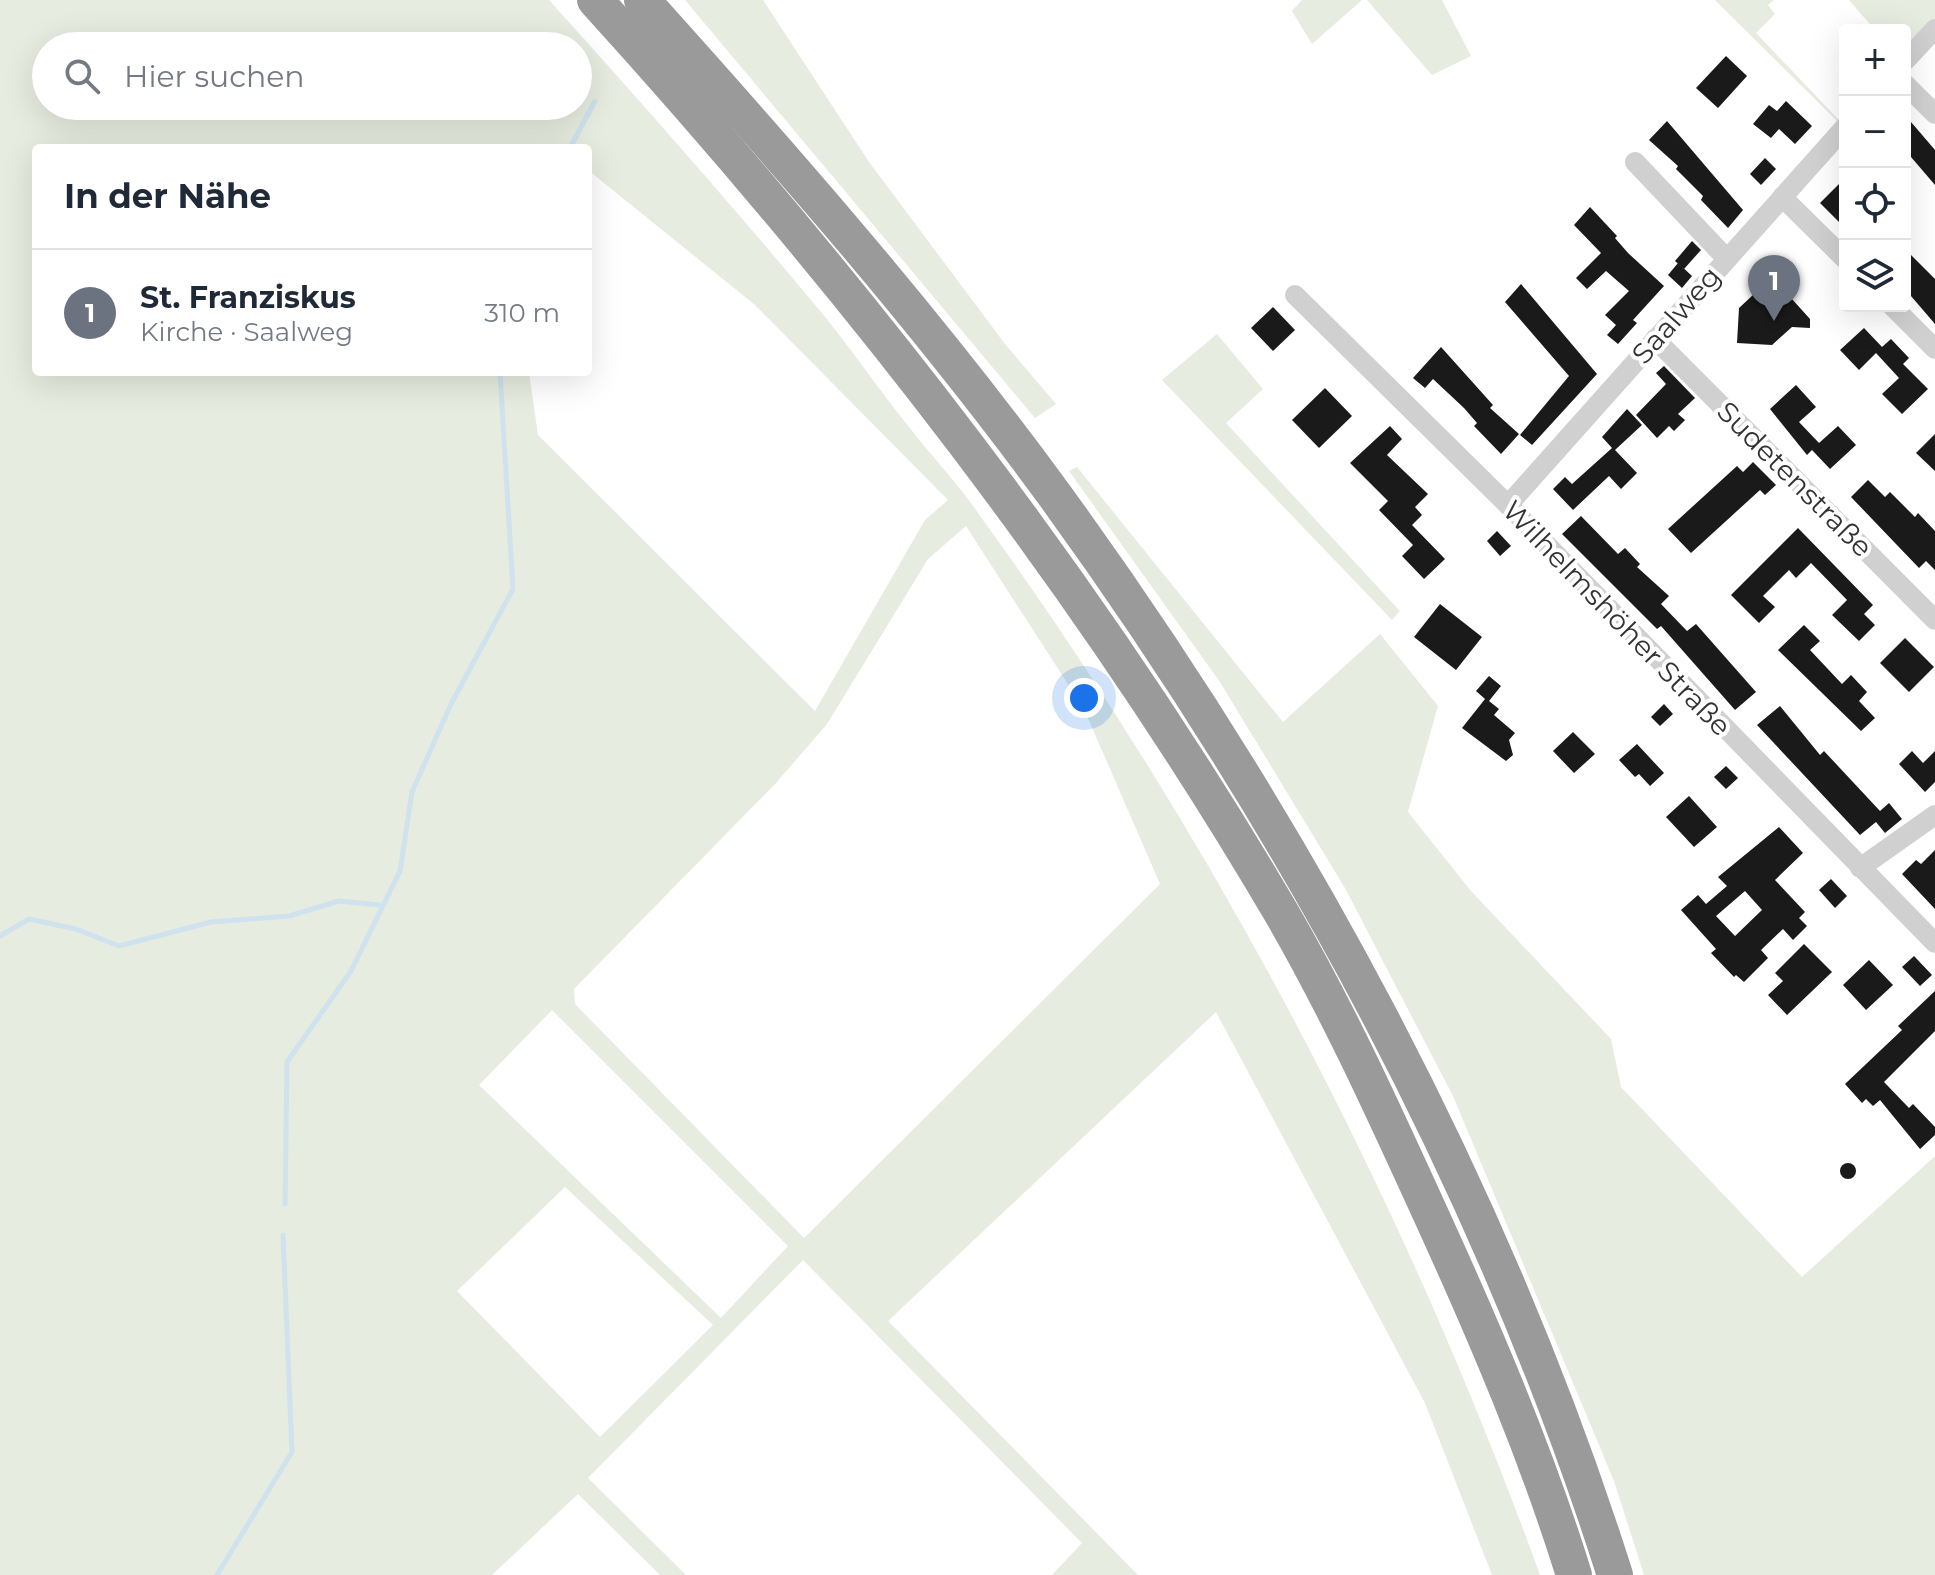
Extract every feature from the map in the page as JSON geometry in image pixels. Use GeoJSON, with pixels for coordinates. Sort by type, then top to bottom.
{"type":"FeatureCollection","features":[{"type":"Feature","properties":{"kind":"highway"},"geometry":{"type":"LineString","coordinates":[[595,0],[786,222],[902,363],[1041,545],[1172,736],[1284,918],[1385,1114],[1483,1330],[1555,1513],[1574,1575]]}},
{"type":"Feature","properties":{"kind":"highway"},"geometry":{"type":"LineString","coordinates":[[642,0],[884,278],[1055,496],[1195,698],[1315,895],[1421,1097],[1514,1306],[1598,1519],[1615,1575]]}},
{"type":"Feature","properties":{"kind":"street"},"geometry":{"type":"LineString","coordinates":[[1911,55],[1935,29]]}},
{"type":"Feature","properties":{"kind":"street"},"geometry":{"type":"LineString","coordinates":[[1911,90],[1935,114]]}},
{"type":"Feature","properties":{"kind":"street","name":"Saalweg"},"geometry":{"type":"LineString","coordinates":[[1508,505],[1839,134]]}},
{"type":"Feature","properties":{"kind":"street"},"geometry":{"type":"LineString","coordinates":[[1635,162],[1726,258]]}},
{"type":"Feature","properties":{"kind":"street"},"geometry":{"type":"LineString","coordinates":[[1782,197],[1839,253]]}},
{"type":"Feature","properties":{"kind":"street","name":"Wilhelmshöher Straße"},"geometry":{"type":"LineString","coordinates":[[1295,295],[1508,505],[1935,943]]}},
{"type":"Feature","properties":{"kind":"street"},"geometry":{"type":"LineString","coordinates":[[1898,312],[1935,349]]}},
{"type":"Feature","properties":{"kind":"street","name":"Sudetenstraße"},"geometry":{"type":"LineString","coordinates":[[1655,339],[1935,620]]}},
{"type":"Feature","properties":{"kind":"street"},"geometry":{"type":"LineString","coordinates":[[1860,868],[1935,815]]}},
{"type":"Feature","properties":{"kind":"shaded area"},"geometry":{"type":"Polygon","coordinates":[[[0,0],[549,0],[577,32],[32,32],[32,120],[592,120],[592,48],[788,272],[962,492],[1064,636],[1146,763],[1223,892],[1296,1024],[1364,1159],[1428,1295],[1540,1575],[1492,1575],[1425,1403],[1216,1012],[888,1321],[1138,1575],[1052,1575],[1082,1543],[803,1260],[588,1478],[686,1575],[660,1575],[578,1494],[492,1575],[0,1575],[0,0]],[[32,144],[32,376],[530,376],[538,435],[815,711],[925,520],[948,500],[755,305],[592,173],[592,144],[32,144]],[[966,526],[928,559],[827,724],[776,783],[574,989],[575,1004],[804,1238],[1160,884],[1084,709],[966,526]],[[552,1010],[479,1085],[721,1318],[788,1246],[552,1010]],[[565,1187],[457,1291],[600,1437],[713,1325],[565,1187]]]}},
{"type":"Feature","properties":{"kind":"shaded area"},"geometry":{"type":"Polygon","coordinates":[[[685,0],[763,0],[869,162],[1005,344],[1056,404],[1035,418],[685,0]]]}},
{"type":"Feature","properties":{"kind":"shaded area"},"geometry":{"type":"Polygon","coordinates":[[[1302,0],[1362,0],[1312,44],[1292,11],[1302,0]]]}},
{"type":"Feature","properties":{"kind":"shaded area"},"geometry":{"type":"Polygon","coordinates":[[[1367,0],[1442,0],[1471,56],[1432,75],[1367,0]]]}},
{"type":"Feature","properties":{"kind":"shaded area"},"geometry":{"type":"Polygon","coordinates":[[[1715,0],[1774,0],[1768,5],[1775,14],[1756,33],[1839,118],[1839,123],[1715,0]]]}},
{"type":"Feature","properties":{"kind":"shaded area"},"geometry":{"type":"Polygon","coordinates":[[[1849,0],[1935,0],[1935,21],[1911,47],[1911,24],[1870,24],[1849,0]]]}},
{"type":"Feature","properties":{"kind":"shaded area"},"geometry":{"type":"Polygon","coordinates":[[[1217,334],[1263,389],[1226,423],[1400,611],[1392,620],[1162,380],[1217,334]]]}},
{"type":"Feature","properties":{"kind":"shaded area"},"geometry":{"type":"Polygon","coordinates":[[[1077,467],[1283,722],[1380,634],[1438,706],[1408,812],[1471,891],[1611,1039],[1621,1087],[1802,1277],[1935,1156],[1935,1575],[1644,1575],[1614,1481],[1453,1096],[1345,888],[1220,682],[1069,471],[1077,467]]]}},
{"type":"Feature","properties":{"kind":"building"},"geometry":{"type":"Polygon","coordinates":[[[1726,56],[1747,76],[1718,108],[1696,88],[1726,56]]]}},
{"type":"Feature","properties":{"kind":"building"},"geometry":{"type":"Polygon","coordinates":[[[1786,101],[1812,126],[1795,144],[1779,129],[1771,138],[1753,124],[1769,105],[1777,111],[1786,101]]]}},
{"type":"Feature","properties":{"kind":"building"},"geometry":{"type":"Polygon","coordinates":[[[1667,121],[1743,210],[1728,228],[1701,200],[1703,196],[1676,169],[1678,166],[1649,140],[1667,121]]]}},
{"type":"Feature","properties":{"kind":"building"},"geometry":{"type":"Polygon","coordinates":[[[1911,122],[1935,150],[1935,185],[1911,157],[1911,122]]]}},
{"type":"Feature","properties":{"kind":"building"},"geometry":{"type":"Polygon","coordinates":[[[1765,158],[1776,169],[1761,185],[1750,174],[1765,158]]]}},
{"type":"Feature","properties":{"kind":"building"},"geometry":{"type":"Polygon","coordinates":[[[1839,184],[1839,222],[1820,203],[1839,184]]]}},
{"type":"Feature","properties":{"kind":"building"},"geometry":{"type":"Polygon","coordinates":[[[1590,207],[1628,253],[1664,286],[1633,320],[1637,323],[1618,344],[1607,335],[1616,325],[1605,315],[1629,291],[1606,271],[1587,289],[1576,278],[1601,253],[1574,225],[1590,207]]]}},
{"type":"Feature","properties":{"kind":"building"},"geometry":{"type":"Polygon","coordinates":[[[1692,241],[1701,250],[1684,269],[1675,261],[1692,241]]]}},
{"type":"Feature","properties":{"kind":"building"},"geometry":{"type":"Polygon","coordinates":[[[1911,255],[1935,279],[1935,324],[1911,296],[1911,255]]]}},
{"type":"Feature","properties":{"kind":"building"},"geometry":{"type":"Polygon","coordinates":[[[1678,263],[1692,276],[1682,288],[1668,275],[1678,263]]]}},
{"type":"Feature","properties":{"kind":"building"},"geometry":{"type":"Polygon","coordinates":[[[1521,284],[1597,374],[1532,445],[1520,435],[1569,376],[1505,302],[1521,284]]]}},
{"type":"Feature","properties":{"kind":"building"},"geometry":{"type":"Polygon","coordinates":[[[1782,288],[1810,319],[1810,328],[1792,327],[1772,345],[1737,343],[1739,308],[1754,294],[1775,295],[1782,288]]]}},
{"type":"Feature","properties":{"kind":"building"},"geometry":{"type":"Polygon","coordinates":[[[1273,307],[1295,330],[1273,351],[1251,328],[1273,307]]]}},
{"type":"Feature","properties":{"kind":"building"},"geometry":{"type":"Polygon","coordinates":[[[1864,328],[1882,347],[1891,339],[1909,358],[1903,364],[1928,389],[1902,414],[1882,394],[1899,378],[1876,353],[1859,370],[1840,350],[1864,328]]]}},
{"type":"Feature","properties":{"kind":"building"},"geometry":{"type":"Polygon","coordinates":[[[1441,347],[1493,405],[1490,408],[1519,434],[1501,454],[1474,426],[1477,423],[1464,408],[1433,379],[1425,388],[1413,378],[1441,347]]]}},
{"type":"Feature","properties":{"kind":"building"},"geometry":{"type":"Polygon","coordinates":[[[1664,366],[1695,398],[1678,414],[1685,420],[1674,431],[1669,426],[1657,438],[1636,415],[1666,384],[1656,373],[1664,366]]]}},
{"type":"Feature","properties":{"kind":"building"},"geometry":{"type":"Polygon","coordinates":[[[1796,385],[1816,407],[1799,422],[1819,443],[1838,426],[1856,445],[1830,469],[1812,450],[1807,455],[1770,409],[1796,385]]]}},
{"type":"Feature","properties":{"kind":"building"},"geometry":{"type":"Polygon","coordinates":[[[1325,388],[1352,416],[1319,448],[1292,420],[1325,388]]]}},
{"type":"Feature","properties":{"kind":"building"},"geometry":{"type":"Polygon","coordinates":[[[1627,409],[1642,425],[1615,450],[1637,473],[1621,489],[1609,476],[1573,510],[1553,489],[1565,477],[1572,484],[1612,448],[1602,437],[1627,409]]]}},
{"type":"Feature","properties":{"kind":"building"},"geometry":{"type":"Polygon","coordinates":[[[1390,426],[1402,439],[1387,455],[1428,494],[1415,507],[1422,515],[1412,525],[1445,559],[1424,579],[1402,556],[1413,545],[1379,510],[1388,501],[1350,463],[1390,426]]]}},
{"type":"Feature","properties":{"kind":"building"},"geometry":{"type":"Polygon","coordinates":[[[1935,434],[1935,471],[1916,453],[1935,434]]]}},
{"type":"Feature","properties":{"kind":"building"},"geometry":{"type":"Polygon","coordinates":[[[1753,462],[1776,485],[1765,495],[1760,490],[1691,553],[1668,529],[1737,466],[1743,472],[1753,462]]]}},
{"type":"Feature","properties":{"kind":"building"},"geometry":{"type":"Polygon","coordinates":[[[1868,480],[1885,497],[1890,492],[1915,517],[1918,513],[1935,531],[1935,570],[1926,561],[1919,568],[1851,497],[1868,480]]]}},
{"type":"Feature","properties":{"kind":"building"},"geometry":{"type":"Polygon","coordinates":[[[1581,516],[1618,554],[1625,548],[1640,564],[1637,567],[1669,596],[1661,604],[1687,631],[1696,624],[1756,692],[1735,710],[1661,626],[1657,629],[1562,534],[1581,516]]]}},
{"type":"Feature","properties":{"kind":"building"},"geometry":{"type":"Polygon","coordinates":[[[1798,528],[1873,605],[1864,614],[1875,625],[1859,641],[1832,615],[1847,600],[1811,563],[1796,578],[1789,570],[1763,596],[1775,607],[1759,623],[1731,595],[1798,528]]]}},
{"type":"Feature","properties":{"kind":"building"},"geometry":{"type":"Polygon","coordinates":[[[1497,531],[1511,546],[1500,556],[1487,541],[1497,531]]]}},
{"type":"Feature","properties":{"kind":"building"},"geometry":{"type":"Polygon","coordinates":[[[1440,604],[1482,637],[1456,670],[1414,637],[1440,604]]]}},
{"type":"Feature","properties":{"kind":"building"},"geometry":{"type":"Polygon","coordinates":[[[1804,625],[1820,641],[1810,650],[1842,684],[1851,675],[1867,692],[1859,701],[1875,718],[1861,731],[1778,650],[1804,625]]]}},
{"type":"Feature","properties":{"kind":"building"},"geometry":{"type":"Polygon","coordinates":[[[1905,638],[1934,667],[1909,692],[1880,663],[1905,638]]]}},
{"type":"Feature","properties":{"kind":"building"},"geometry":{"type":"Polygon","coordinates":[[[1489,676],[1501,686],[1489,701],[1499,709],[1494,715],[1515,733],[1509,740],[1513,755],[1506,761],[1462,728],[1485,699],[1476,691],[1489,676]]]}},
{"type":"Feature","properties":{"kind":"building"},"geometry":{"type":"Polygon","coordinates":[[[1664,704],[1673,714],[1660,726],[1651,717],[1664,704]]]}},
{"type":"Feature","properties":{"kind":"building"},"geometry":{"type":"Polygon","coordinates":[[[1780,706],[1820,755],[1824,751],[1880,811],[1889,803],[1902,819],[1885,833],[1876,822],[1860,835],[1757,725],[1780,706]]]}},
{"type":"Feature","properties":{"kind":"building"},"geometry":{"type":"Polygon","coordinates":[[[1573,732],[1595,754],[1574,773],[1553,751],[1573,732]]]}},
{"type":"Feature","properties":{"kind":"building"},"geometry":{"type":"Polygon","coordinates":[[[1637,744],[1664,773],[1650,786],[1639,774],[1635,777],[1619,760],[1637,744]]]}},
{"type":"Feature","properties":{"kind":"building"},"geometry":{"type":"Polygon","coordinates":[[[1912,751],[1923,763],[1935,751],[1935,782],[1925,792],[1899,764],[1912,751]]]}},
{"type":"Feature","properties":{"kind":"building"},"geometry":{"type":"Polygon","coordinates":[[[1726,766],[1738,778],[1726,789],[1714,777],[1726,766]]]}},
{"type":"Feature","properties":{"kind":"building"},"geometry":{"type":"Polygon","coordinates":[[[1689,796],[1717,827],[1694,847],[1666,817],[1689,796]]]}},
{"type":"Feature","properties":{"kind":"building"},"geometry":{"type":"Polygon","coordinates":[[[1779,827],[1803,853],[1775,880],[1805,912],[1799,918],[1807,926],[1793,940],[1783,929],[1761,950],[1768,958],[1744,982],[1736,975],[1734,977],[1711,953],[1716,949],[1681,910],[1698,895],[1706,904],[1727,886],[1718,877],[1779,827]],[[1745,891],[1716,916],[1735,936],[1762,910],[1745,891]]]}},
{"type":"Feature","properties":{"kind":"building"},"geometry":{"type":"Polygon","coordinates":[[[1935,850],[1935,909],[1902,874],[1916,860],[1921,864],[1935,850]]]}},
{"type":"Feature","properties":{"kind":"building"},"geometry":{"type":"Polygon","coordinates":[[[1831,879],[1847,896],[1835,908],[1819,890],[1831,879]]]}},
{"type":"Feature","properties":{"kind":"building"},"geometry":{"type":"Polygon","coordinates":[[[1804,944],[1832,972],[1787,1015],[1768,995],[1783,981],[1775,973],[1804,944]]]}},
{"type":"Feature","properties":{"kind":"building"},"geometry":{"type":"Polygon","coordinates":[[[1914,956],[1932,975],[1920,986],[1902,967],[1914,956]]]}},
{"type":"Feature","properties":{"kind":"building"},"geometry":{"type":"Polygon","coordinates":[[[1869,960],[1893,985],[1866,1010],[1843,985],[1869,960]]]}},
{"type":"Feature","properties":{"kind":"building"},"geometry":{"type":"Polygon","coordinates":[[[1935,991],[1935,1031],[1884,1082],[1909,1108],[1913,1104],[1935,1127],[1935,1135],[1920,1149],[1880,1100],[1873,1106],[1866,1099],[1862,1103],[1845,1084],[1902,1030],[1898,1026],[1935,991]]]}},
{"type":"Feature","properties":{"kind":"building"},"geometry":{"type":"Polygon","coordinates":[[[1848,1163],[1854,1165],[1854,1177],[1848,1179],[1842,1177],[1840,1171],[1842,1165],[1848,1163]]]}},
{"type":"Feature","properties":{"kind":"waterway"},"geometry":{"type":"LineString","coordinates":[[592,107],[595,101]]}},
{"type":"Feature","properties":{"kind":"waterway"},"geometry":{"type":"LineString","coordinates":[[572,144],[585,120]]}},
{"type":"Feature","properties":{"kind":"waterway"},"geometry":{"type":"LineString","coordinates":[[285,1204],[287,1062],[351,971],[400,871],[412,792],[451,704],[513,589],[500,376]]}},
{"type":"Feature","properties":{"kind":"waterway"},"geometry":{"type":"LineString","coordinates":[[0,936],[29,919],[76,929],[119,946],[211,922],[289,916],[339,901],[380,905]]}},
{"type":"Feature","properties":{"kind":"waterway"},"geometry":{"type":"LineString","coordinates":[[217,1575],[292,1452],[283,1235]]}},
{"type":"Feature","properties":{"kind":"place","name":"St. Franziskus"},"geometry":{"type":"Point","coordinates":[1774,321]}}]}
